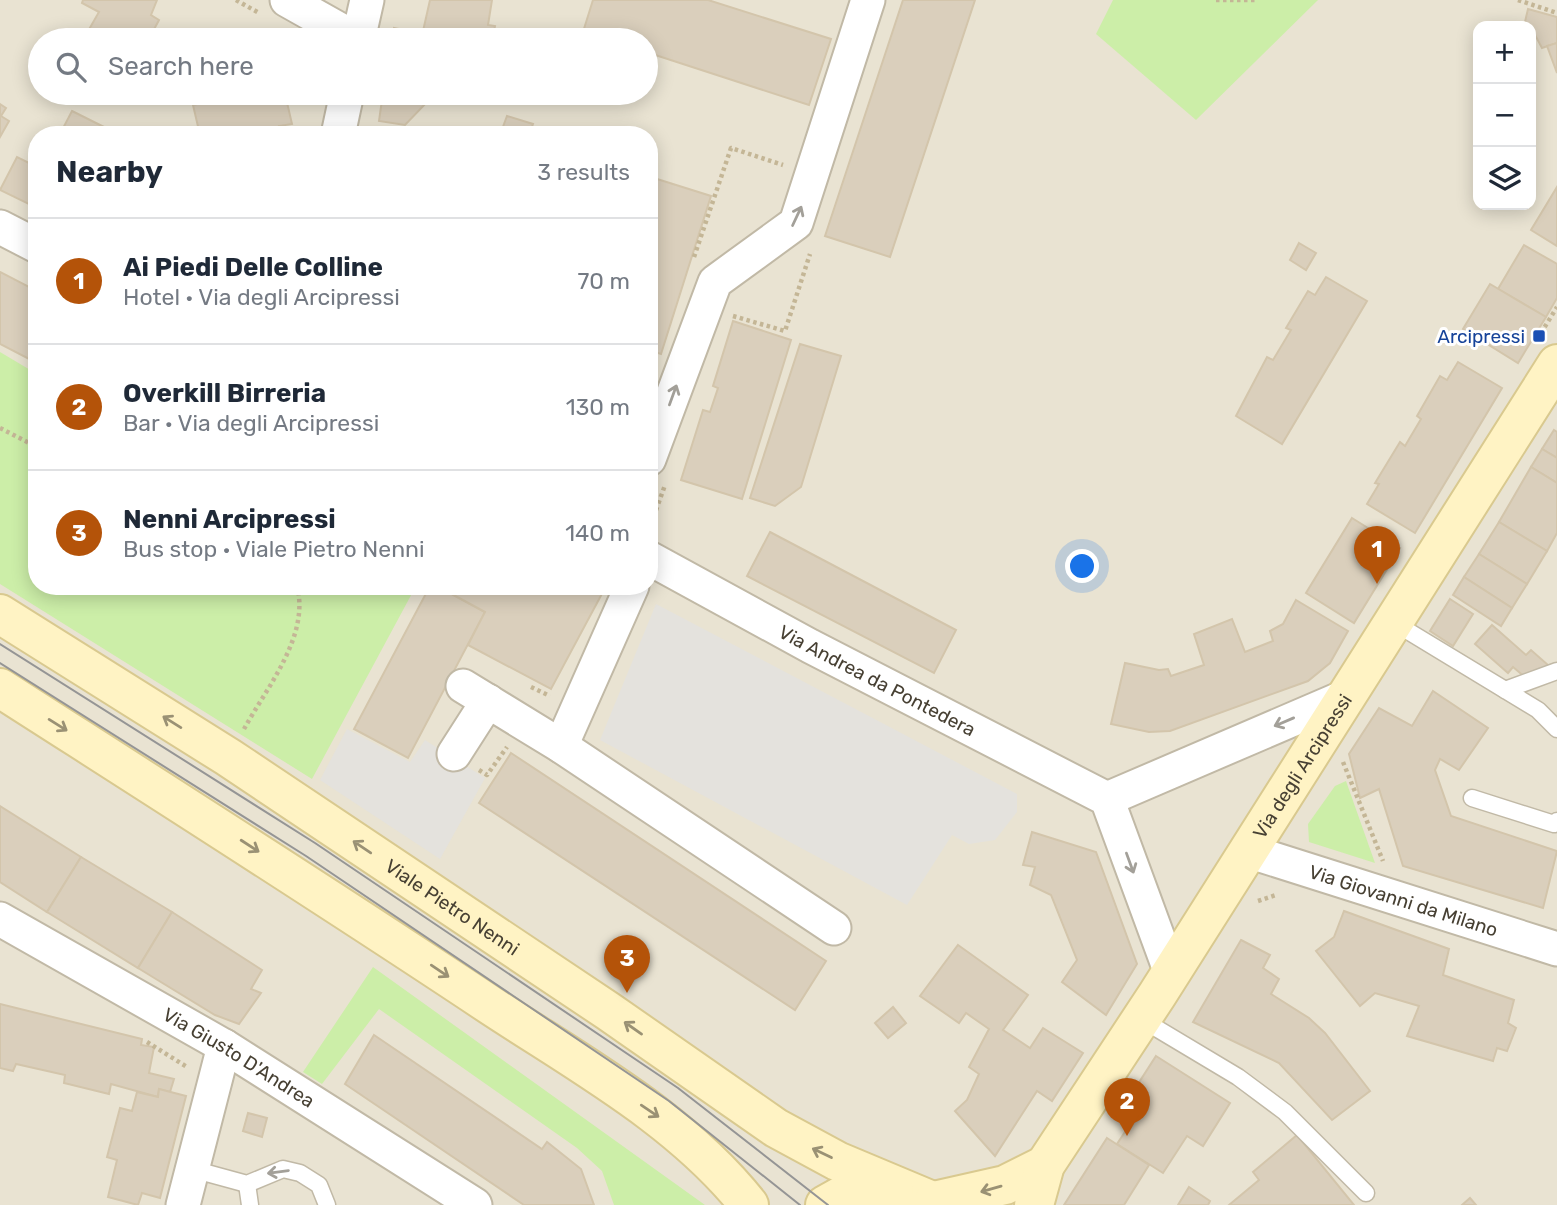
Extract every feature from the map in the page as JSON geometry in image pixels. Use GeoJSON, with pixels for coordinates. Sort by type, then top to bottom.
{"type":"FeatureCollection","features":[{"type":"Feature","properties":{"kind":"main road","name":"Via degli Arcipressi"},"geometry":{"type":"LineString","coordinates":[[1034,1205],[1045,1165],[1171,973],[1393,622],[1546,353]]}},
{"type":"Feature","properties":{"kind":"main road","name":"Viale Pietro Nenni"},"geometry":{"type":"LineString","coordinates":[[0,614],[228,757],[608,1011],[768,1123],[814,1149],[928,1199]]}},
{"type":"Feature","properties":{"kind":"main road"},"geometry":{"type":"LineString","coordinates":[[0,688],[343,907],[659,1118],[713,1163],[749,1205]]}},
{"type":"Feature","properties":{"kind":"main road"},"geometry":{"type":"LineString","coordinates":[[825,1205],[843,1193],[858,1190],[928,1199],[1005,1185],[1045,1165]]}},
{"type":"Feature","properties":{"kind":"street"},"geometry":{"type":"LineString","coordinates":[[287,0],[337,28]]}},
{"type":"Feature","properties":{"kind":"street"},"geometry":{"type":"LineString","coordinates":[[360,28],[366,0]]}},
{"type":"Feature","properties":{"kind":"street"},"geometry":{"type":"LineString","coordinates":[[658,435],[715,282],[796,223],[868,0]]}},
{"type":"Feature","properties":{"kind":"street"},"geometry":{"type":"LineString","coordinates":[[340,126],[344,105]]}},
{"type":"Feature","properties":{"kind":"street"},"geometry":{"type":"LineString","coordinates":[[0,227],[28,241]]}},
{"type":"Feature","properties":{"kind":"street","name":"Via Andrea da Pontedera"},"geometry":{"type":"LineString","coordinates":[[658,563],[810,646],[1107,799]]}},
{"type":"Feature","properties":{"kind":"street"},"geometry":{"type":"LineString","coordinates":[[561,746],[628,595]]}},
{"type":"Feature","properties":{"kind":"street"},"geometry":{"type":"LineString","coordinates":[[454,754],[475,694],[561,746],[834,928]]}},
{"type":"Feature","properties":{"kind":"street"},"geometry":{"type":"LineString","coordinates":[[1171,973],[1107,799],[1347,695]]}},
{"type":"Feature","properties":{"kind":"street","name":"Via Giovanni da Milano"},"geometry":{"type":"LineString","coordinates":[[1248,851],[1557,949]]}},
{"type":"Feature","properties":{"kind":"street","name":"Via Giusto D'Andrea"},"geometry":{"type":"LineString","coordinates":[[0,919],[224,1045],[475,1205]]}},
{"type":"Feature","properties":{"kind":"street"},"geometry":{"type":"LineString","coordinates":[[183,1205],[224,1045]]}},
{"type":"Feature","properties":{"kind":"lane"},"geometry":{"type":"LineString","coordinates":[[1393,622],[1538,710],[1557,729]]}},
{"type":"Feature","properties":{"kind":"lane"},"geometry":{"type":"LineString","coordinates":[[1505,690],[1557,671]]}},
{"type":"Feature","properties":{"kind":"lane"},"geometry":{"type":"LineString","coordinates":[[1472,798],[1554,824],[1557,821]]}},
{"type":"Feature","properties":{"kind":"lane"},"geometry":{"type":"LineString","coordinates":[[1141,1019],[1238,1077],[1285,1112],[1366,1194]]}},
{"type":"Feature","properties":{"kind":"lane"},"geometry":{"type":"LineString","coordinates":[[192,1169],[247,1184],[283,1169],[300,1173],[319,1185],[329,1202],[327,1205]]}},
{"type":"Feature","properties":{"kind":"lane"},"geometry":{"type":"LineString","coordinates":[[247,1184],[250,1205]]}},
{"type":"Feature","properties":{"kind":"path"},"geometry":{"type":"LineString","coordinates":[[1216,0],[1258,0]]}},
{"type":"Feature","properties":{"kind":"path"},"geometry":{"type":"LineString","coordinates":[[1518,0],[1557,13]]}},
{"type":"Feature","properties":{"kind":"path"},"geometry":{"type":"LineString","coordinates":[[692,262],[731,148],[784,165]]}},
{"type":"Feature","properties":{"kind":"path"},"geometry":{"type":"LineString","coordinates":[[1546,353],[1557,307]]}},
{"type":"Feature","properties":{"kind":"path"},"geometry":{"type":"LineString","coordinates":[[0,428],[28,442]]}},
{"type":"Feature","properties":{"kind":"path"},"geometry":{"type":"LineString","coordinates":[[228,757],[297,628],[301,606],[299,595]]}},
{"type":"Feature","properties":{"kind":"path"},"geometry":{"type":"LineString","coordinates":[[526,684],[549,697],[556,685]]}},
{"type":"Feature","properties":{"kind":"path"},"geometry":{"type":"LineString","coordinates":[[1336,769],[1342,760],[1383,862]]}},
{"type":"Feature","properties":{"kind":"path"},"geometry":{"type":"LineString","coordinates":[[1251,904],[1283,892]]}},
{"type":"Feature","properties":{"kind":"path"},"geometry":{"type":"LineString","coordinates":[[137,1036],[196,1072]]}},
{"type":"Feature","properties":{"kind":"shaded area"},"geometry":{"type":"Polygon","coordinates":[[[0,0],[1557,0],[1557,1205],[0,1205],[0,0]]]}},
{"type":"Feature","properties":{"kind":"shaded area"},"geometry":{"type":"Polygon","coordinates":[[[656,604],[1017,794],[1017,812],[995,840],[969,844],[952,835],[907,905],[600,740],[656,604]]]}},
{"type":"Feature","properties":{"kind":"shaded area"},"geometry":{"type":"Polygon","coordinates":[[[347,729],[410,762],[425,740],[485,778],[440,859],[320,780],[347,729]]]}},
{"type":"Feature","properties":{"kind":"green space"},"geometry":{"type":"Polygon","coordinates":[[[1113,0],[1318,0],[1196,120],[1096,34],[1113,0]]]}},
{"type":"Feature","properties":{"kind":"green space"},"geometry":{"type":"Polygon","coordinates":[[[0,352],[28,369],[28,595],[411,595],[312,779],[0,584],[0,352]]]}},
{"type":"Feature","properties":{"kind":"green space"},"geometry":{"type":"Polygon","coordinates":[[[1346,781],[1375,863],[1309,842],[1308,824],[1335,786],[1346,781]]]}},
{"type":"Feature","properties":{"kind":"green space"},"geometry":{"type":"Polygon","coordinates":[[[373,967],[705,1205],[614,1205],[602,1171],[577,1148],[379,1009],[322,1084],[303,1072],[373,967]]]}},
{"type":"Feature","properties":{"kind":"building"},"geometry":{"type":"Polygon","coordinates":[[[83,0],[157,0],[151,15],[159,20],[155,28],[90,28],[99,12],[82,3],[83,0]]]}},
{"type":"Feature","properties":{"kind":"building"},"geometry":{"type":"Polygon","coordinates":[[[430,0],[492,0],[488,25],[495,28],[424,28],[430,0]]]}},
{"type":"Feature","properties":{"kind":"building"},"geometry":{"type":"Polygon","coordinates":[[[593,0],[708,0],[831,39],[809,105],[658,56],[658,28],[584,28],[593,0]]]}},
{"type":"Feature","properties":{"kind":"building"},"geometry":{"type":"Polygon","coordinates":[[[903,0],[975,0],[890,257],[825,236],[903,0]]]}},
{"type":"Feature","properties":{"kind":"building"},"geometry":{"type":"Polygon","coordinates":[[[1528,9],[1557,17],[1557,43],[1542,48],[1536,37],[1536,21],[1525,21],[1528,9]]]}},
{"type":"Feature","properties":{"kind":"building"},"geometry":{"type":"Polygon","coordinates":[[[1557,43],[1557,73],[1547,46],[1557,43]]]}},
{"type":"Feature","properties":{"kind":"building"},"geometry":{"type":"Polygon","coordinates":[[[0,104],[6,108],[1,116],[9,121],[0,137],[0,104]]]}},
{"type":"Feature","properties":{"kind":"building"},"geometry":{"type":"Polygon","coordinates":[[[193,105],[288,105],[292,124],[279,126],[198,126],[193,105]]]}},
{"type":"Feature","properties":{"kind":"building"},"geometry":{"type":"Polygon","coordinates":[[[381,105],[424,105],[405,125],[379,121],[381,105]]]}},
{"type":"Feature","properties":{"kind":"building"},"geometry":{"type":"Polygon","coordinates":[[[72,111],[102,126],[64,126],[72,111]]]}},
{"type":"Feature","properties":{"kind":"building"},"geometry":{"type":"Polygon","coordinates":[[[507,116],[533,124],[532,126],[503,126],[507,116]]]}},
{"type":"Feature","properties":{"kind":"building"},"geometry":{"type":"Polygon","coordinates":[[[17,157],[28,162],[28,204],[0,190],[17,157]]]}},
{"type":"Feature","properties":{"kind":"building"},"geometry":{"type":"Polygon","coordinates":[[[658,179],[711,196],[661,354],[658,353],[658,179]]]}},
{"type":"Feature","properties":{"kind":"building"},"geometry":{"type":"Polygon","coordinates":[[[1557,187],[1557,246],[1531,230],[1557,187]]]}},
{"type":"Feature","properties":{"kind":"building"},"geometry":{"type":"Polygon","coordinates":[[[1299,243],[1316,253],[1306,270],[1290,260],[1299,243]]]}},
{"type":"Feature","properties":{"kind":"building"},"geometry":{"type":"Polygon","coordinates":[[[1524,245],[1557,264],[1557,298],[1546,317],[1498,289],[1524,245]]]}},
{"type":"Feature","properties":{"kind":"building"},"geometry":{"type":"Polygon","coordinates":[[[0,272],[28,286],[28,358],[0,344],[0,272]]]}},
{"type":"Feature","properties":{"kind":"building"},"geometry":{"type":"Polygon","coordinates":[[[1326,277],[1367,301],[1282,444],[1236,416],[1267,357],[1273,360],[1291,330],[1286,328],[1308,291],[1315,295],[1326,277]]]}},
{"type":"Feature","properties":{"kind":"building"},"geometry":{"type":"Polygon","coordinates":[[[1490,284],[1546,317],[1518,363],[1463,329],[1490,284]]]}},
{"type":"Feature","properties":{"kind":"building"},"geometry":{"type":"Polygon","coordinates":[[[733,321],[791,340],[742,499],[681,480],[703,410],[710,412],[718,388],[713,386],[733,321]]]}},
{"type":"Feature","properties":{"kind":"building"},"geometry":{"type":"Polygon","coordinates":[[[800,344],[841,356],[801,487],[775,506],[750,498],[800,344]]]}},
{"type":"Feature","properties":{"kind":"building"},"geometry":{"type":"Polygon","coordinates":[[[1458,362],[1502,388],[1415,533],[1367,504],[1379,484],[1375,483],[1400,442],[1405,446],[1421,419],[1417,416],[1440,376],[1447,380],[1458,362]]]}},
{"type":"Feature","properties":{"kind":"building"},"geometry":{"type":"Polygon","coordinates":[[[1554,430],[1557,432],[1557,458],[1542,449],[1554,430]]]}},
{"type":"Feature","properties":{"kind":"building"},"geometry":{"type":"Polygon","coordinates":[[[1542,449],[1557,458],[1557,483],[1531,467],[1542,449]]]}},
{"type":"Feature","properties":{"kind":"building"},"geometry":{"type":"Polygon","coordinates":[[[1531,467],[1557,483],[1557,533],[1547,551],[1499,522],[1531,467]]]}},
{"type":"Feature","properties":{"kind":"building"},"geometry":{"type":"Polygon","coordinates":[[[1352,518],[1400,548],[1354,623],[1306,593],[1352,518]]]}},
{"type":"Feature","properties":{"kind":"building"},"geometry":{"type":"Polygon","coordinates":[[[1499,522],[1547,551],[1527,584],[1479,554],[1499,522]]]}},
{"type":"Feature","properties":{"kind":"building"},"geometry":{"type":"Polygon","coordinates":[[[770,532],[956,630],[934,673],[747,576],[770,532]]]}},
{"type":"Feature","properties":{"kind":"building"},"geometry":{"type":"Polygon","coordinates":[[[1479,554],[1527,584],[1512,608],[1464,577],[1479,554]]]}},
{"type":"Feature","properties":{"kind":"building"},"geometry":{"type":"Polygon","coordinates":[[[1464,577],[1512,608],[1501,626],[1453,595],[1464,577]]]}},
{"type":"Feature","properties":{"kind":"building"},"geometry":{"type":"Polygon","coordinates":[[[425,595],[454,595],[485,612],[408,758],[354,729],[425,595]]]}},
{"type":"Feature","properties":{"kind":"building"},"geometry":{"type":"Polygon","coordinates":[[[454,595],[601,595],[551,689],[468,645],[485,612],[454,595]]]}},
{"type":"Feature","properties":{"kind":"building"},"geometry":{"type":"Polygon","coordinates":[[[1450,599],[1473,614],[1453,646],[1430,631],[1450,599]]]}},
{"type":"Feature","properties":{"kind":"building"},"geometry":{"type":"Polygon","coordinates":[[[1296,600],[1348,631],[1330,663],[1308,681],[1170,731],[1149,732],[1111,724],[1125,663],[1159,670],[1168,669],[1171,676],[1204,665],[1194,634],[1232,619],[1245,652],[1273,641],[1270,631],[1283,624],[1296,600]]]}},
{"type":"Feature","properties":{"kind":"building"},"geometry":{"type":"Polygon","coordinates":[[[1492,625],[1526,655],[1531,650],[1548,665],[1532,683],[1513,667],[1508,673],[1475,644],[1492,625]]]}},
{"type":"Feature","properties":{"kind":"building"},"geometry":{"type":"Polygon","coordinates":[[[1433,691],[1488,728],[1459,770],[1440,759],[1435,770],[1451,816],[1557,851],[1543,908],[1403,866],[1379,789],[1360,798],[1349,754],[1379,708],[1412,726],[1433,691]]]}},
{"type":"Feature","properties":{"kind":"building"},"geometry":{"type":"Polygon","coordinates":[[[511,753],[826,961],[795,1010],[479,803],[511,753]]]}},
{"type":"Feature","properties":{"kind":"building"},"geometry":{"type":"Polygon","coordinates":[[[0,806],[81,857],[47,912],[0,882],[0,806]]]}},
{"type":"Feature","properties":{"kind":"building"},"geometry":{"type":"Polygon","coordinates":[[[1032,832],[1096,852],[1137,964],[1106,1015],[1062,982],[1077,960],[1051,895],[1030,885],[1035,867],[1023,865],[1032,832]]]}},
{"type":"Feature","properties":{"kind":"building"},"geometry":{"type":"Polygon","coordinates":[[[81,857],[172,912],[138,968],[47,912],[81,857]]]}},
{"type":"Feature","properties":{"kind":"building"},"geometry":{"type":"Polygon","coordinates":[[[1344,911],[1449,949],[1443,975],[1514,1000],[1508,1023],[1516,1028],[1507,1051],[1497,1048],[1493,1061],[1407,1036],[1419,1006],[1375,993],[1360,1006],[1316,951],[1334,937],[1344,911]]]}},
{"type":"Feature","properties":{"kind":"building"},"geometry":{"type":"Polygon","coordinates":[[[172,912],[262,970],[251,989],[261,993],[239,1024],[215,1015],[138,968],[172,912]]]}},
{"type":"Feature","properties":{"kind":"building"},"geometry":{"type":"Polygon","coordinates":[[[1241,940],[1270,955],[1263,968],[1279,979],[1271,994],[1309,1018],[1325,1033],[1370,1091],[1332,1120],[1279,1063],[1193,1022],[1241,940]]]}},
{"type":"Feature","properties":{"kind":"building"},"geometry":{"type":"Polygon","coordinates":[[[958,945],[1028,995],[1003,1030],[1030,1048],[1043,1028],[1083,1053],[1052,1101],[1037,1091],[995,1156],[955,1111],[967,1100],[979,1074],[969,1067],[989,1029],[966,1013],[959,1023],[920,996],[958,945]]]}},
{"type":"Feature","properties":{"kind":"building"},"geometry":{"type":"Polygon","coordinates":[[[0,1004],[142,1039],[141,1045],[154,1047],[149,1073],[174,1079],[170,1092],[159,1089],[158,1097],[111,1084],[109,1094],[64,1083],[65,1075],[16,1064],[13,1071],[0,1068],[0,1004]]]}},
{"type":"Feature","properties":{"kind":"building"},"geometry":{"type":"Polygon","coordinates":[[[893,1007],[906,1023],[888,1038],[875,1023],[893,1007]]]}},
{"type":"Feature","properties":{"kind":"building"},"geometry":{"type":"Polygon","coordinates":[[[374,1035],[542,1149],[547,1142],[581,1169],[594,1205],[524,1205],[345,1084],[374,1035]]]}},
{"type":"Feature","properties":{"kind":"building"},"geometry":{"type":"Polygon","coordinates":[[[1156,1056],[1230,1103],[1203,1146],[1187,1136],[1163,1173],[1117,1144],[1142,1106],[1129,1098],[1156,1056]]]}},
{"type":"Feature","properties":{"kind":"building"},"geometry":{"type":"Polygon","coordinates":[[[159,1089],[186,1096],[160,1198],[142,1193],[138,1205],[108,1197],[117,1160],[107,1157],[120,1108],[132,1111],[137,1092],[158,1097],[159,1089]]]}},
{"type":"Feature","properties":{"kind":"building"},"geometry":{"type":"Polygon","coordinates":[[[248,1113],[267,1118],[262,1137],[243,1131],[248,1113]]]}},
{"type":"Feature","properties":{"kind":"building"},"geometry":{"type":"Polygon","coordinates":[[[1297,1135],[1354,1205],[1229,1205],[1259,1180],[1253,1172],[1297,1135]]]}},
{"type":"Feature","properties":{"kind":"building"},"geometry":{"type":"Polygon","coordinates":[[[1107,1138],[1149,1165],[1124,1205],[1064,1205],[1107,1138]]]}},
{"type":"Feature","properties":{"kind":"building"},"geometry":{"type":"Polygon","coordinates":[[[1189,1187],[1210,1201],[1208,1205],[1178,1205],[1189,1187]]]}},
{"type":"Feature","properties":{"kind":"building"},"geometry":{"type":"Polygon","coordinates":[[[1470,1198],[1476,1205],[1462,1205],[1470,1198]]]}},
{"type":"Feature","properties":{"kind":"tram line"},"geometry":{"type":"LineString","coordinates":[[0,644],[315,843],[678,1088],[828,1205]]}},
{"type":"Feature","properties":{"kind":"tram line"},"geometry":{"type":"LineString","coordinates":[[0,663],[306,856],[669,1101],[800,1205]]}},
{"type":"Feature","properties":{"kind":"place","name":"Arcipressi"},"geometry":{"type":"Point","coordinates":[1539,336]}},
{"type":"Feature","properties":{"kind":"place","name":"Ai Piedi Delle Colline"},"geometry":{"type":"Point","coordinates":[1377,584]}},
{"type":"Feature","properties":{"kind":"place","name":"Nenni Arcipressi"},"geometry":{"type":"Point","coordinates":[627,993]}},
{"type":"Feature","properties":{"kind":"place","name":"Overkill Birreria"},"geometry":{"type":"Point","coordinates":[1127,1136]}}]}
